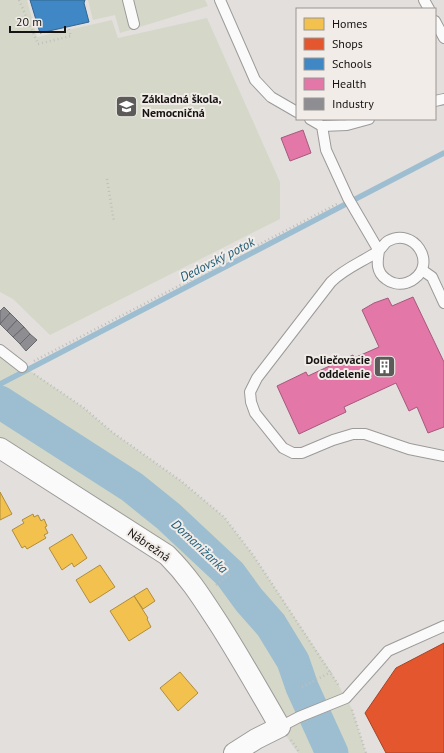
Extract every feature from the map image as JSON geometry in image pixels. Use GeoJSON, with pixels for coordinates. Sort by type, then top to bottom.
{"type":"FeatureCollection","features":[{"type":"Feature","properties":{"kind":"street","name":"Nábrežná"},"geometry":{"type":"LineString","coordinates":[[0,448],[167,555],[197,589],[243,661],[280,727]]}},
{"type":"Feature","properties":{"kind":"street"},"geometry":{"type":"LineString","coordinates":[[234,753],[256,739],[280,727]]}},
{"type":"Feature","properties":{"kind":"lane"},"geometry":{"type":"LineString","coordinates":[[128,0],[134,24]]}},
{"type":"Feature","properties":{"kind":"lane"},"geometry":{"type":"LineString","coordinates":[[220,0],[255,80],[271,97],[296,111]]}},
{"type":"Feature","properties":{"kind":"lane"},"geometry":{"type":"LineString","coordinates":[[436,23],[444,38]]}},
{"type":"Feature","properties":{"kind":"lane"},"geometry":{"type":"LineString","coordinates":[[312,120],[322,126],[347,125],[365,120]]}},
{"type":"Feature","properties":{"kind":"lane"},"geometry":{"type":"LineString","coordinates":[[322,126],[326,150],[351,202],[379,251],[377,262],[383,277],[390,282],[401,284],[414,280],[422,270],[424,261],[422,251],[413,241],[401,237],[387,241],[379,251],[339,274],[331,282],[257,378],[250,392],[251,402],[255,413],[282,448],[293,453],[302,453],[333,440],[353,434],[365,434],[409,449],[444,456]]}},
{"type":"Feature","properties":{"kind":"lane"},"geometry":{"type":"LineString","coordinates":[[422,270],[432,277],[444,303]]}},
{"type":"Feature","properties":{"kind":"lane"},"geometry":{"type":"LineString","coordinates":[[0,350],[22,367]]}},
{"type":"Feature","properties":{"kind":"lane"},"geometry":{"type":"LineString","coordinates":[[280,727],[299,717],[346,698],[388,651],[444,626]]}},
{"type":"Feature","properties":{"kind":"path"},"geometry":{"type":"LineString","coordinates":[[18,0],[38,44],[71,36],[68,27]]}},
{"type":"Feature","properties":{"kind":"path"},"geometry":{"type":"LineString","coordinates":[[107,179],[114,222]]}},
{"type":"Feature","properties":{"kind":"path"},"geometry":{"type":"LineString","coordinates":[[351,202],[22,367],[84,408],[112,432],[181,482],[224,517],[253,555],[331,672],[346,698],[366,753]]}},
{"type":"Feature","properties":{"kind":"path"},"geometry":{"type":"LineString","coordinates":[[302,687],[331,672]]}},
{"type":"Feature","properties":{"kind":"green space","name":"Základná škola, Nemocničná"},"geometry":{"type":"Polygon","coordinates":[[[0,0],[27,0],[37,37],[112,20],[118,38],[207,18],[280,182],[280,219],[50,335],[13,299],[0,292],[0,0]]]}},
{"type":"Feature","properties":{"kind":"green space"},"geometry":{"type":"Polygon","coordinates":[[[88,0],[205,0],[208,6],[120,33],[115,15],[93,20],[88,0]]]}},
{"type":"Feature","properties":{"kind":"green space"},"geometry":{"type":"Polygon","coordinates":[[[0,350],[84,408],[112,432],[181,481],[224,517],[253,555],[331,672],[352,709],[366,753],[298,753],[280,727],[182,570],[0,448],[0,350]]]}},
{"type":"Feature","properties":{"kind":"building: Homes"},"geometry":{"type":"Polygon","coordinates":[[[0,492],[12,514],[0,520],[0,492]]]}},
{"type":"Feature","properties":{"kind":"building: Homes"},"geometry":{"type":"Polygon","coordinates":[[[33,514],[34,517],[38,515],[41,521],[44,519],[47,526],[45,527],[48,533],[44,535],[46,538],[27,549],[25,546],[22,548],[12,530],[24,523],[22,520],[33,514]]]}},
{"type":"Feature","properties":{"kind":"building: Homes"},"geometry":{"type":"Polygon","coordinates":[[[72,534],[87,558],[74,567],[72,563],[62,570],[49,548],[72,534]]]}},
{"type":"Feature","properties":{"kind":"building: Homes"},"geometry":{"type":"Polygon","coordinates":[[[100,565],[115,587],[90,603],[76,580],[100,565]]]}},
{"type":"Feature","properties":{"kind":"building: Homes"},"geometry":{"type":"Polygon","coordinates":[[[147,588],[155,601],[143,609],[134,596],[147,588]]]}},
{"type":"Feature","properties":{"kind":"building: Homes"},"geometry":{"type":"Polygon","coordinates":[[[134,596],[148,618],[147,619],[151,627],[129,641],[110,611],[134,596]]]}},
{"type":"Feature","properties":{"kind":"building: Homes"},"geometry":{"type":"Polygon","coordinates":[[[180,672],[198,693],[178,711],[160,688],[180,672]]]}},
{"type":"Feature","properties":{"kind":"building: Shops"},"geometry":{"type":"Polygon","coordinates":[[[444,643],[444,753],[386,753],[365,713],[396,668],[444,643]]]}},
{"type":"Feature","properties":{"kind":"building: Schools"},"geometry":{"type":"Polygon","coordinates":[[[30,0],[85,0],[84,3],[89,22],[40,33],[30,0]]]}},
{"type":"Feature","properties":{"kind":"building: Health"},"geometry":{"type":"Polygon","coordinates":[[[303,130],[311,153],[290,161],[281,138],[303,130]]]}},
{"type":"Feature","properties":{"kind":"building: Health","name":"Doliečovacie oddelenie"},"geometry":{"type":"Polygon","coordinates":[[[413,297],[444,362],[444,427],[428,433],[417,407],[409,411],[396,383],[344,407],[346,412],[299,434],[277,386],[306,372],[308,376],[353,355],[354,358],[379,347],[362,310],[374,303],[388,298],[392,306],[413,297]]]}},
{"type":"Feature","properties":{"kind":"building: Industry"},"geometry":{"type":"Polygon","coordinates":[[[4,307],[10,313],[0,324],[0,311],[4,307]]]}},
{"type":"Feature","properties":{"kind":"building: Industry"},"geometry":{"type":"Polygon","coordinates":[[[10,313],[17,320],[7,331],[0,324],[10,313]]]}},
{"type":"Feature","properties":{"kind":"building: Industry"},"geometry":{"type":"Polygon","coordinates":[[[17,320],[24,327],[13,337],[7,331],[17,320]]]}},
{"type":"Feature","properties":{"kind":"building: Industry"},"geometry":{"type":"Polygon","coordinates":[[[24,327],[30,334],[20,344],[13,337],[24,327]]]}},
{"type":"Feature","properties":{"kind":"building: Industry"},"geometry":{"type":"Polygon","coordinates":[[[30,334],[37,340],[26,351],[20,344],[30,334]]]}},
{"type":"Feature","properties":{"kind":"waterway","name":"Dedovský potok"},"geometry":{"type":"LineString","coordinates":[[0,384],[444,153]]}},
{"type":"Feature","properties":{"kind":"waterway","name":"Domanižanka"},"geometry":{"type":"LineString","coordinates":[[0,402],[132,487],[168,516],[230,574],[249,600],[271,625],[293,661],[302,687],[332,753]]}},
{"type":"Feature","properties":{"kind":"place","name":"Základná škola, Nemocničná"},"geometry":{"type":"Point","coordinates":[126,106]}},
{"type":"Feature","properties":{"kind":"place","name":"Doliečovacie oddelenie"},"geometry":{"type":"Point","coordinates":[385,367]}}]}
